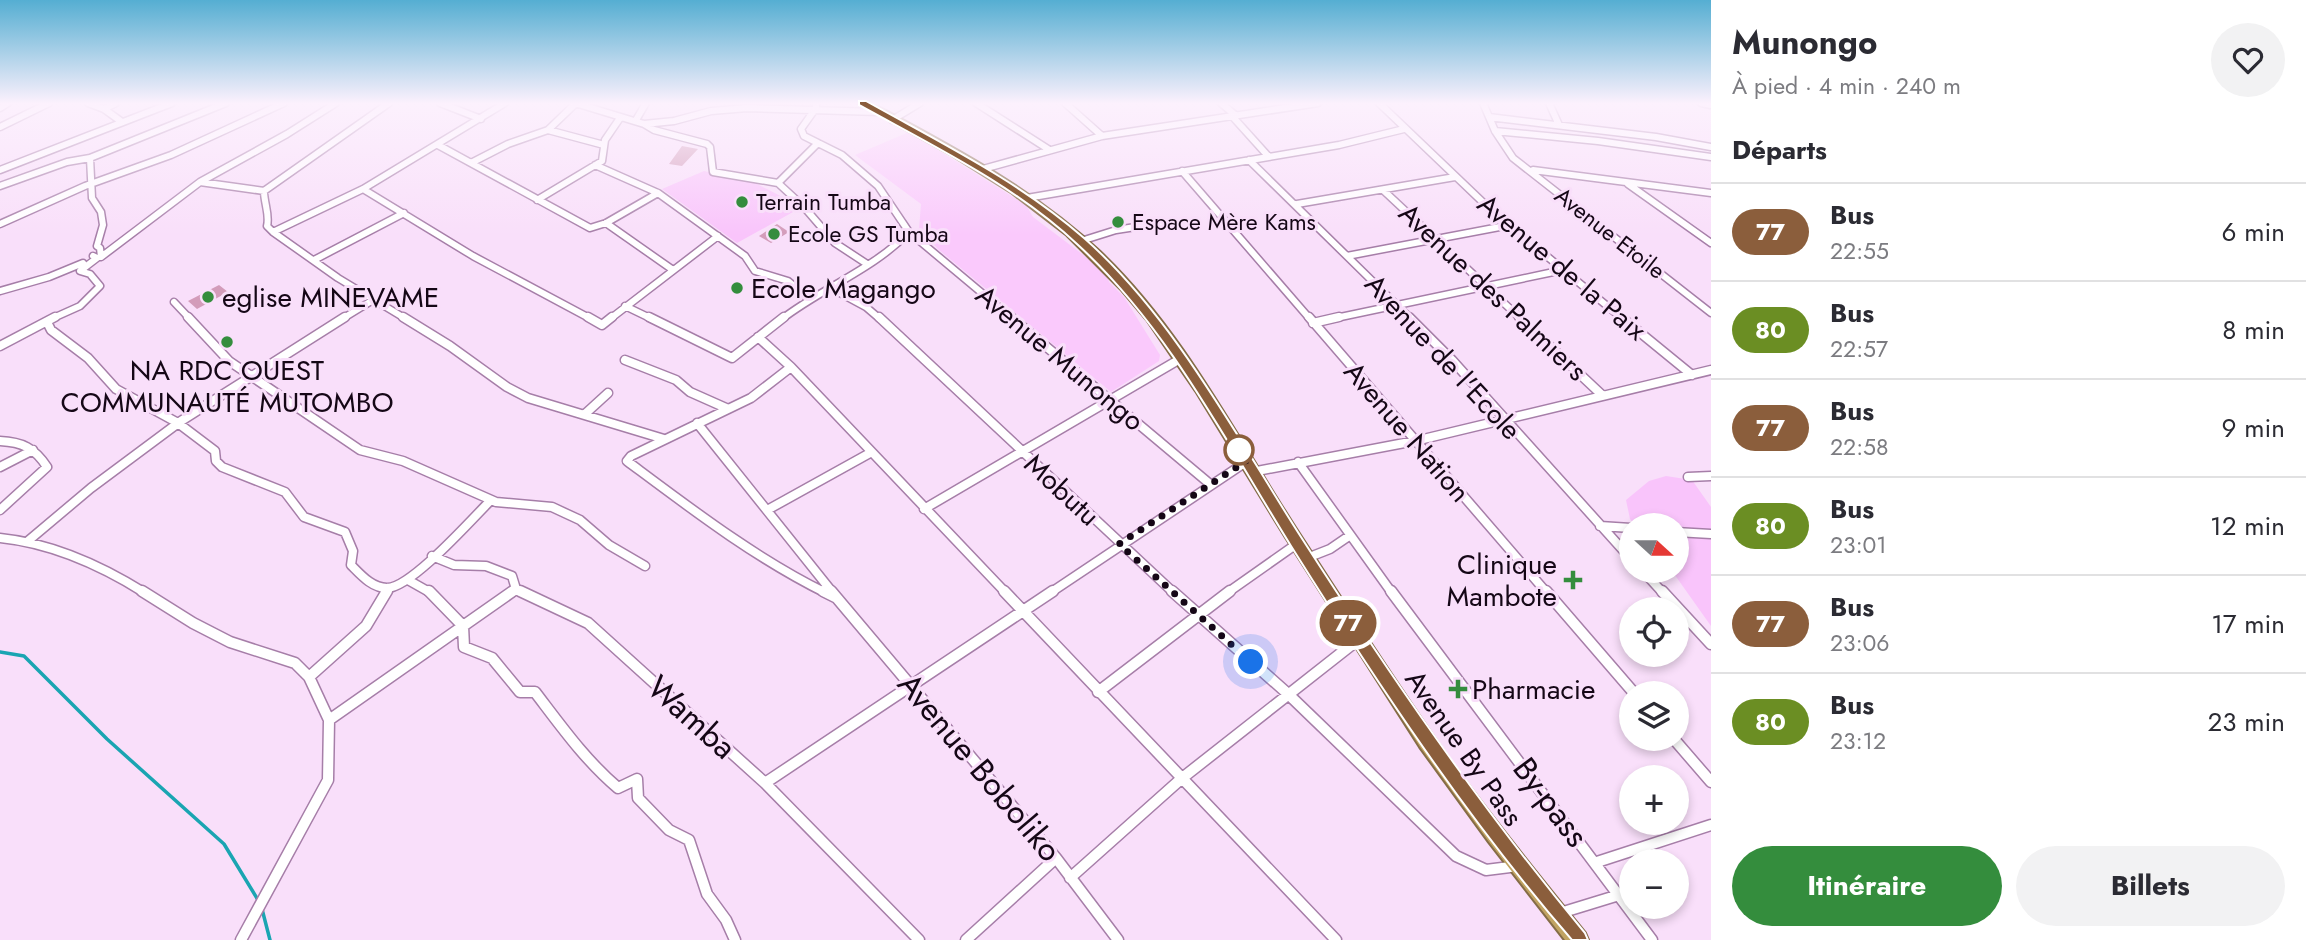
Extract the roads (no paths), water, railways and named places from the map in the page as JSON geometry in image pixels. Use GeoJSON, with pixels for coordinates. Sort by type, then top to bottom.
{"type":"FeatureCollection","features":[{"type":"Feature","properties":{"kind":"highway","name":"Avenue By Pass"},"geometry":{"type":"LineString","coordinates":[[942,147],[983,169],[1027,198],[1081,241],[1131,291],[1180,359],[1359,639],[1446,769],[1518,866],[1578,940]]}},
{"type":"Feature","properties":{"kind":"street"},"geometry":{"type":"LineString","coordinates":[[0,170],[59,147]]}},
{"type":"Feature","properties":{"kind":"street"},"geometry":{"type":"LineString","coordinates":[[0,186],[118,147]]}},
{"type":"Feature","properties":{"kind":"street"},"geometry":{"type":"LineString","coordinates":[[0,224],[93,183],[189,147]]}},
{"type":"Feature","properties":{"kind":"street"},"geometry":{"type":"LineString","coordinates":[[90,158],[92,198],[100,212],[103,225],[97,246],[100,248],[101,257],[200,182],[264,147]]}},
{"type":"Feature","properties":{"kind":"street"},"geometry":{"type":"LineString","coordinates":[[200,182],[264,191],[324,147]]}},
{"type":"Feature","properties":{"kind":"street"},"geometry":{"type":"LineString","coordinates":[[273,232],[363,189],[435,147]]}},
{"type":"Feature","properties":{"kind":"street"},"geometry":{"type":"LineString","coordinates":[[441,147],[590,228],[606,223],[658,193]]}},
{"type":"Feature","properties":{"kind":"street"},"geometry":{"type":"LineString","coordinates":[[471,163],[502,147]]}},
{"type":"Feature","properties":{"kind":"street"},"geometry":{"type":"LineString","coordinates":[[537,200],[595,165],[604,157],[604,147]]}},
{"type":"Feature","properties":{"kind":"street"},"geometry":{"type":"LineString","coordinates":[[710,147],[713,172],[778,183],[804,207],[835,243],[867,264]]}},
{"type":"Feature","properties":{"kind":"street"},"geometry":{"type":"LineString","coordinates":[[778,183],[814,147]]}},
{"type":"Feature","properties":{"kind":"street","name":"Avenue Munongo"},"geometry":{"type":"LineString","coordinates":[[825,147],[851,162],[878,186],[909,232],[1210,484]]}},
{"type":"Feature","properties":{"kind":"street"},"geometry":{"type":"LineString","coordinates":[[983,169],[1057,147]]}},
{"type":"Feature","properties":{"kind":"street"},"geometry":{"type":"LineString","coordinates":[[1260,147],[1268,156]]}},
{"type":"Feature","properties":{"kind":"street"},"geometry":{"type":"LineString","coordinates":[[1027,198],[1327,147]]}},
{"type":"Feature","properties":{"kind":"street","name":"Avenue de la Paix"},"geometry":{"type":"LineString","coordinates":[[1423,147],[1563,270],[1692,375]]}},
{"type":"Feature","properties":{"kind":"street","name":"Avenue Etoile"},"geometry":{"type":"LineString","coordinates":[[1506,147],[1513,158],[1711,313]]}},
{"type":"Feature","properties":{"kind":"street"},"geometry":{"type":"LineString","coordinates":[[1637,147],[1711,158]]}},
{"type":"Feature","properties":{"kind":"street","name":"Avenue de l'Ecole"},"geometry":{"type":"LineString","coordinates":[[1249,160],[1297,204],[1452,360],[1619,546]]}},
{"type":"Feature","properties":{"kind":"street"},"geometry":{"type":"LineString","coordinates":[[595,165],[658,193],[745,256],[755,271],[788,281],[809,298]]}},
{"type":"Feature","properties":{"kind":"street"},"geometry":{"type":"LineString","coordinates":[[1530,170],[1711,193]]}},
{"type":"Feature","properties":{"kind":"street","name":"Avenue Nation"},"geometry":{"type":"LineString","coordinates":[[1182,171],[1624,681]]}},
{"type":"Feature","properties":{"kind":"street"},"geometry":{"type":"LineString","coordinates":[[1297,204],[1455,177]]}},
{"type":"Feature","properties":{"kind":"street"},"geometry":{"type":"LineString","coordinates":[[1626,182],[1711,243]]}},
{"type":"Feature","properties":{"kind":"street"},"geometry":{"type":"LineString","coordinates":[[363,189],[473,256],[602,325],[718,236]]}},
{"type":"Feature","properties":{"kind":"street","name":"Avenue des Palmiers"},"geometry":{"type":"LineString","coordinates":[[1383,190],[1602,394]]}},
{"type":"Feature","properties":{"kind":"street"},"geometry":{"type":"LineString","coordinates":[[264,191],[264,206],[270,218],[267,226],[273,232],[373,300],[450,346],[507,387],[528,398],[664,439]]}},
{"type":"Feature","properties":{"kind":"street"},"geometry":{"type":"LineString","coordinates":[[314,260],[404,213]]}},
{"type":"Feature","properties":{"kind":"street"},"geometry":{"type":"LineString","coordinates":[[606,223],[673,270]]}},
{"type":"Feature","properties":{"kind":"street"},"geometry":{"type":"LineString","coordinates":[[1081,241],[1116,230],[1161,223]]}},
{"type":"Feature","properties":{"kind":"street"},"geometry":{"type":"LineString","coordinates":[[1347,256],[1510,225]]}},
{"type":"Feature","properties":{"kind":"street"},"geometry":{"type":"LineString","coordinates":[[625,306],[732,358],[809,298],[892,250],[909,232]]}},
{"type":"Feature","properties":{"kind":"street"},"geometry":{"type":"LineString","coordinates":[[0,291],[72,269],[93,256],[97,258],[80,271],[90,274],[100,286],[80,306],[15,336],[0,346]]}},
{"type":"Feature","properties":{"kind":"street"},"geometry":{"type":"LineString","coordinates":[[1313,323],[1563,270]]}},
{"type":"Feature","properties":{"kind":"street","name":"Mobutu"},"geometry":{"type":"LineString","coordinates":[[829,287],[866,307],[878,317],[1119,544],[1287,693],[1456,856],[1473,867],[1494,873],[1518,866]]}},
{"type":"Feature","properties":{"kind":"street"},"geometry":{"type":"LineString","coordinates":[[28,541],[91,488],[178,423],[373,300]]}},
{"type":"Feature","properties":{"kind":"street"},"geometry":{"type":"LineString","coordinates":[[174,302],[229,361],[360,450],[403,461],[491,500],[552,507],[580,520],[609,545],[645,566]]}},
{"type":"Feature","properties":{"kind":"street"},"geometry":{"type":"LineString","coordinates":[[47,322],[51,330],[88,358],[114,387],[178,423],[215,451],[216,461],[222,467],[285,492],[304,517],[345,532],[353,551],[350,560],[353,569],[370,583],[388,588],[408,580],[491,500]]}},
{"type":"Feature","properties":{"kind":"street"},"geometry":{"type":"LineString","coordinates":[[758,337],[790,367],[1336,940]]}},
{"type":"Feature","properties":{"kind":"street"},"geometry":{"type":"LineString","coordinates":[[924,509],[1180,359]]}},
{"type":"Feature","properties":{"kind":"street"},"geometry":{"type":"LineString","coordinates":[[625,360],[676,380],[690,392],[726,408]]}},
{"type":"Feature","properties":{"kind":"street","name":"Avenue Boboliko"},"geometry":{"type":"LineString","coordinates":[[790,367],[751,398],[664,439],[631,456],[627,461],[695,511],[806,583],[837,598]]}},
{"type":"Feature","properties":{"kind":"street"},"geometry":{"type":"LineString","coordinates":[[765,783],[1210,484],[1249,467],[1298,462],[1415,441],[1711,370]]}},
{"type":"Feature","properties":{"kind":"street"},"geometry":{"type":"LineString","coordinates":[[586,414],[608,393]]}},
{"type":"Feature","properties":{"kind":"street","name":"Avenue Boboliko"},"geometry":{"type":"LineString","coordinates":[[697,423],[769,509],[837,598],[1056,858],[1118,940]]}},
{"type":"Feature","properties":{"kind":"street"},"geometry":{"type":"LineString","coordinates":[[0,440],[22,442],[46,464],[46,470],[0,510]]}},
{"type":"Feature","properties":{"kind":"street"},"geometry":{"type":"LineString","coordinates":[[0,467],[33,450]]}},
{"type":"Feature","properties":{"kind":"street"},"geometry":{"type":"LineString","coordinates":[[769,509],[870,453]]}},
{"type":"Feature","properties":{"kind":"street","name":"By-pass"},"geometry":{"type":"LineString","coordinates":[[1298,462],[1349,536],[1597,862],[1619,895]]}},
{"type":"Feature","properties":{"kind":"street"},"geometry":{"type":"LineString","coordinates":[[1688,477],[1711,476]]}},
{"type":"Feature","properties":{"kind":"street"},"geometry":{"type":"LineString","coordinates":[[1600,526],[1619,527]]}},
{"type":"Feature","properties":{"kind":"street"},"geometry":{"type":"LineString","coordinates":[[1689,534],[1710,536]]}},
{"type":"Feature","properties":{"kind":"street"},"geometry":{"type":"LineString","coordinates":[[1307,558],[1330,549],[1349,536]]}},
{"type":"Feature","properties":{"kind":"street"},"geometry":{"type":"LineString","coordinates":[[0,538],[28,541],[83,560],[118,576],[193,623],[245,649],[295,663],[309,677],[329,720],[327,784],[241,940]]}},
{"type":"Feature","properties":{"kind":"street"},"geometry":{"type":"LineString","coordinates":[[1098,692],[1197,614],[1298,543]]}},
{"type":"Feature","properties":{"kind":"street","name":"Wamba"},"geometry":{"type":"LineString","coordinates":[[432,556],[454,565],[486,566],[512,576],[516,589],[588,623],[765,783],[919,940]]}},
{"type":"Feature","properties":{"kind":"street"},"geometry":{"type":"LineString","coordinates":[[408,580],[437,595],[463,626],[464,647],[492,658],[520,692],[535,692],[598,772],[618,788],[637,779],[638,799],[669,831],[689,841],[708,894],[726,920],[735,940]]}},
{"type":"Feature","properties":{"kind":"street"},"geometry":{"type":"LineString","coordinates":[[1654,583],[1711,644]]}},
{"type":"Feature","properties":{"kind":"street"},"geometry":{"type":"LineString","coordinates":[[309,677],[373,618],[388,588]]}},
{"type":"Feature","properties":{"kind":"street"},"geometry":{"type":"LineString","coordinates":[[329,720],[516,589]]}},
{"type":"Feature","properties":{"kind":"street"},"geometry":{"type":"LineString","coordinates":[[1070,878],[1181,779],[1359,639]]}},
{"type":"Feature","properties":{"kind":"street"},"geometry":{"type":"LineString","coordinates":[[1685,751],[1711,782]]}},
{"type":"Feature","properties":{"kind":"street"},"geometry":{"type":"LineString","coordinates":[[1597,862],[1711,825]]}},
{"type":"Feature","properties":{"kind":"street"},"geometry":{"type":"LineString","coordinates":[[966,940],[1056,858]]}},
{"type":"Feature","properties":{"kind":"street"},"geometry":{"type":"LineString","coordinates":[[1566,940],[1557,914],[1619,895]]}},
{"type":"Feature","properties":{"kind":"street","name":"By-pass"},"geometry":{"type":"LineString","coordinates":[[1637,919],[1652,940]]}},
{"type":"Feature","properties":{"kind":"waterway"},"geometry":{"type":"LineString","coordinates":[[0,652],[24,656],[107,739],[224,844],[258,900]]}},
{"type":"Feature","properties":{"kind":"waterway"},"geometry":{"type":"LineString","coordinates":[[262,909],[270,940]]}},
{"type":"Feature","properties":{"kind":"place","name":"Terrain Tumba"},"geometry":{"type":"Point","coordinates":[742,202]}},
{"type":"Feature","properties":{"kind":"place","name":"Espace Mère Kams"},"geometry":{"type":"Point","coordinates":[1118,222]}},
{"type":"Feature","properties":{"kind":"place","name":"Ecole GS Tumba"},"geometry":{"type":"Point","coordinates":[774,234]}},
{"type":"Feature","properties":{"kind":"place","name":"Ecole Magango"},"geometry":{"type":"Point","coordinates":[737,288]}},
{"type":"Feature","properties":{"kind":"place","name":"eglise MINEVAME"},"geometry":{"type":"Point","coordinates":[208,297]}},
{"type":"Feature","properties":{"kind":"place","name":"NA RDC OUEST COMMUNAUTÉ MUTOMBO"},"geometry":{"type":"Point","coordinates":[227,342]}},
{"type":"Feature","properties":{"kind":"place","name":"Clinique Mambote"},"geometry":{"type":"Point","coordinates":[1573,580]}},
{"type":"Feature","properties":{"kind":"place","name":"Pharmacie"},"geometry":{"type":"Point","coordinates":[1458,689]}}]}
